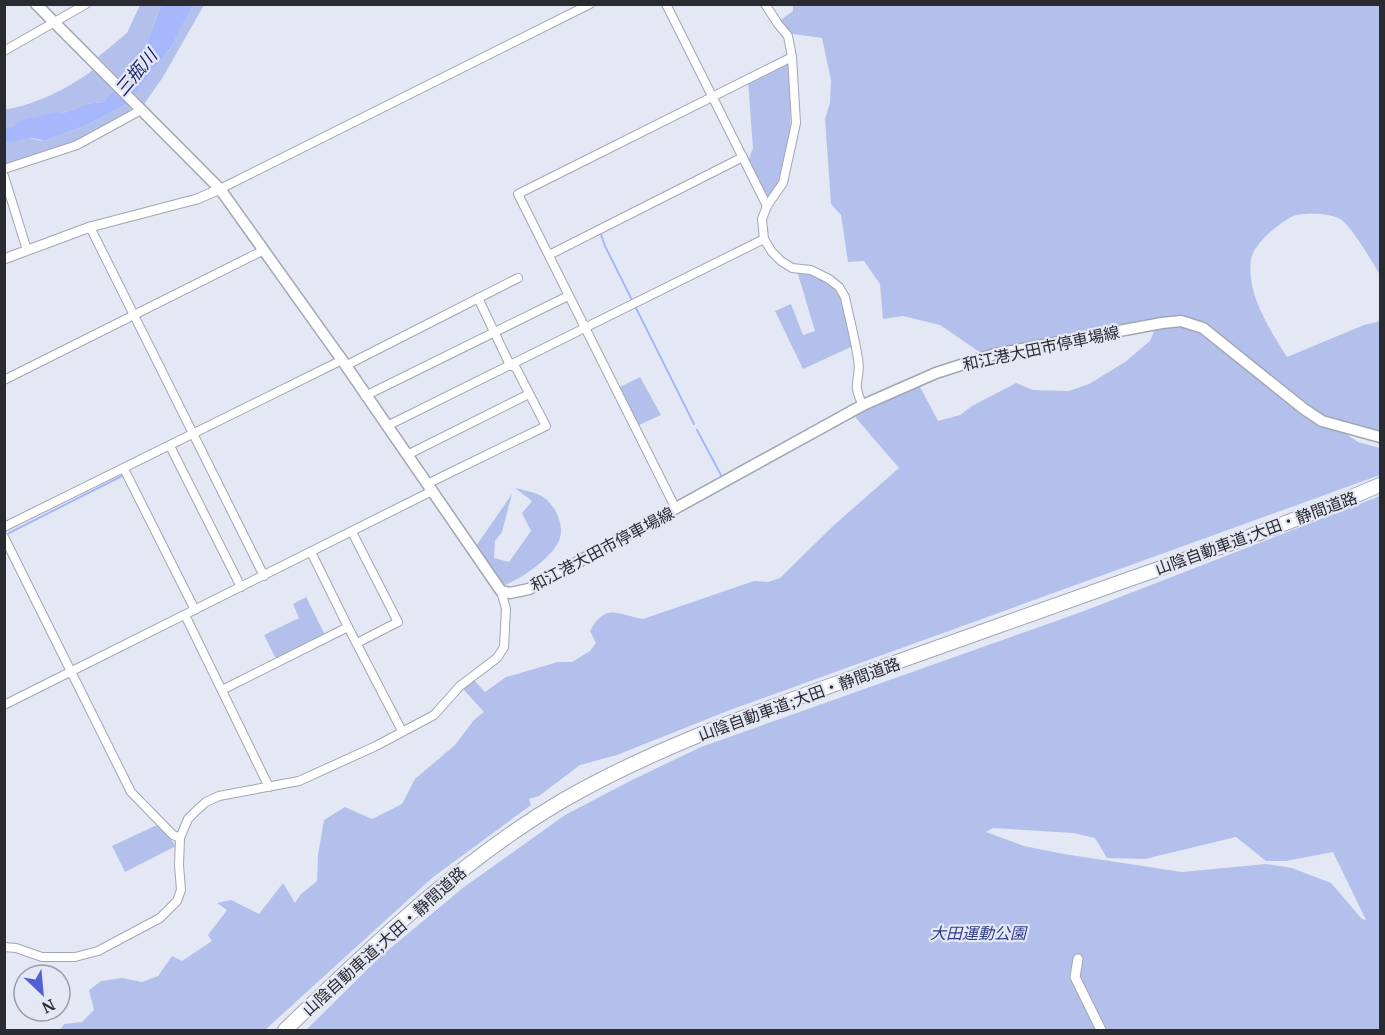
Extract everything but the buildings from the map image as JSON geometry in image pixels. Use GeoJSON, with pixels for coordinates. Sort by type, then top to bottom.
{"type":"FeatureCollection","features":[{"type":"Feature","properties":{"kind":"highway","name":"山陰自動車道;大田・静間道路"},"geometry":{"type":"LineString","coordinates":[[285,1030],[402,920],[459,871],[509,834],[617,772],[679,743],[1277,527],[1380,485]]}},
{"type":"Feature","properties":{"kind":"main road"},"geometry":{"type":"LineString","coordinates":[[36,4],[220,189],[501,591]]}},
{"type":"Feature","properties":{"kind":"main road","name":"和江港大田市停車場線"},"geometry":{"type":"LineString","coordinates":[[501,591],[519,593],[529,589],[863,405],[936,373],[995,354],[1162,323],[1181,321],[1203,328],[1322,421],[1380,437]]}},
{"type":"Feature","properties":{"kind":"street"},"geometry":{"type":"LineString","coordinates":[[4,51],[86,4]]}},
{"type":"Feature","properties":{"kind":"street"},"geometry":{"type":"LineString","coordinates":[[4,259],[90,227],[196,199],[220,189],[590,4]]}},
{"type":"Feature","properties":{"kind":"street"},"geometry":{"type":"LineString","coordinates":[[666,4],[768,206]]}},
{"type":"Feature","properties":{"kind":"street"},"geometry":{"type":"LineString","coordinates":[[765,4],[788,36],[792,57],[796,123],[783,183],[762,219],[764,239],[781,261],[792,268],[812,270],[839,287],[845,297],[859,361],[855,386],[863,405]]}},
{"type":"Feature","properties":{"kind":"street"},"geometry":{"type":"LineString","coordinates":[[676,509],[518,194],[792,57]]}},
{"type":"Feature","properties":{"kind":"street"},"geometry":{"type":"LineString","coordinates":[[4,169],[77,145],[139,108]]}},
{"type":"Feature","properties":{"kind":"street"},"geometry":{"type":"LineString","coordinates":[[549,255],[743,157]]}},
{"type":"Feature","properties":{"kind":"street"},"geometry":{"type":"LineString","coordinates":[[4,176],[27,250]]}},
{"type":"Feature","properties":{"kind":"street"},"geometry":{"type":"LineString","coordinates":[[90,227],[264,576]]}},
{"type":"Feature","properties":{"kind":"street"},"geometry":{"type":"LineString","coordinates":[[387,426],[764,239]]}},
{"type":"Feature","properties":{"kind":"street"},"geometry":{"type":"LineString","coordinates":[[4,380],[264,250]]}},
{"type":"Feature","properties":{"kind":"street"},"geometry":{"type":"LineString","coordinates":[[4,527],[518,278]]}},
{"type":"Feature","properties":{"kind":"street"},"geometry":{"type":"LineString","coordinates":[[365,396],[567,297]]}},
{"type":"Feature","properties":{"kind":"street"},"geometry":{"type":"LineString","coordinates":[[4,705],[352,532],[429,487],[546,426],[516,368],[510,365],[478,298]]}},
{"type":"Feature","properties":{"kind":"street"},"geometry":{"type":"LineString","coordinates":[[407,455],[530,394]]}},
{"type":"Feature","properties":{"kind":"street"},"geometry":{"type":"LineString","coordinates":[[170,446],[241,587]]}},
{"type":"Feature","properties":{"kind":"street"},"geometry":{"type":"LineString","coordinates":[[124,469],[195,610]]}},
{"type":"Feature","properties":{"kind":"street"},"geometry":{"type":"LineString","coordinates":[[352,532],[398,622],[357,643]]}},
{"type":"Feature","properties":{"kind":"street"},"geometry":{"type":"LineString","coordinates":[[4,537],[131,792],[173,835],[180,838]]}},
{"type":"Feature","properties":{"kind":"street"},"geometry":{"type":"LineString","coordinates":[[311,552],[402,731]]}},
{"type":"Feature","properties":{"kind":"street"},"geometry":{"type":"LineString","coordinates":[[4,947],[16,948],[42,957],[75,957],[98,951],[160,918],[177,902],[181,890],[180,838],[188,819],[206,802],[219,796],[299,781],[376,746],[434,715],[460,686],[497,658],[504,647],[506,609],[501,591]]}},
{"type":"Feature","properties":{"kind":"street"},"geometry":{"type":"LineString","coordinates":[[185,615],[269,787]]}},
{"type":"Feature","properties":{"kind":"street"},"geometry":{"type":"LineString","coordinates":[[222,690],[348,627]]}},
{"type":"Feature","properties":{"kind":"street"},"geometry":{"type":"LineString","coordinates":[[1078,959],[1075,977],[1101,1030]]}},
{"type":"Feature","properties":{"kind":"green space"},"geometry":{"type":"Polygon","coordinates":[[[793,4],[1380,5],[1380,275],[1362,245],[1345,223],[1330,215],[1316,214],[1291,217],[1266,235],[1253,254],[1250,273],[1261,311],[1287,357],[1364,325],[1380,321],[1380,433],[1318,414],[1201,323],[981,353],[940,325],[903,316],[883,319],[880,284],[864,261],[848,262],[841,215],[831,204],[825,119],[830,103],[831,80],[822,38],[793,34],[779,21],[793,11],[793,4]]]}},
{"type":"Feature","properties":{"kind":"green space"},"geometry":{"type":"Polygon","coordinates":[[[140,5],[161,5],[146,45],[125,84],[98,57],[127,33],[140,5]]]}},
{"type":"Feature","properties":{"kind":"green space"},"geometry":{"type":"Polygon","coordinates":[[[193,5],[204,5],[163,77],[144,104],[135,94],[172,46],[193,5]]]}},
{"type":"Feature","properties":{"kind":"green space"},"geometry":{"type":"Polygon","coordinates":[[[789,63],[790,131],[778,183],[766,199],[748,161],[753,148],[748,81],[782,64],[789,63]]]}},
{"type":"Feature","properties":{"kind":"green space"},"geometry":{"type":"Polygon","coordinates":[[[93,70],[113,91],[103,102],[87,104],[63,113],[23,120],[11,127],[5,127],[4,110],[51,95],[93,70]]]}},
{"type":"Feature","properties":{"kind":"green space"},"geometry":{"type":"Polygon","coordinates":[[[127,104],[133,113],[66,146],[5,167],[5,142],[28,138],[44,141],[87,125],[127,104]]]}},
{"type":"Feature","properties":{"kind":"green space"},"geometry":{"type":"Polygon","coordinates":[[[797,271],[826,282],[841,296],[848,317],[853,346],[803,369],[775,311],[791,304],[803,335],[815,331],[797,271]]]}},
{"type":"Feature","properties":{"kind":"green space"},"geometry":{"type":"Polygon","coordinates":[[[1178,327],[1193,329],[1209,336],[1291,406],[1313,421],[1343,432],[1358,442],[1380,448],[1380,475],[730,710],[617,755],[580,765],[539,796],[529,799],[531,805],[432,878],[265,1030],[60,1030],[64,1024],[82,1022],[94,1010],[89,990],[101,981],[122,978],[142,982],[158,976],[172,956],[182,961],[212,941],[208,935],[227,910],[217,903],[231,900],[259,914],[283,883],[295,903],[301,894],[317,881],[318,855],[324,820],[345,807],[372,819],[402,804],[415,779],[455,745],[474,720],[484,712],[462,688],[473,679],[485,692],[506,677],[558,662],[572,662],[590,651],[596,643],[590,631],[596,622],[607,613],[619,613],[643,619],[754,581],[768,582],[780,578],[833,526],[899,468],[856,418],[856,414],[919,385],[938,421],[960,415],[972,406],[1016,383],[1033,390],[1069,391],[1089,384],[1125,362],[1150,341],[1155,329],[1178,327]]]}},
{"type":"Feature","properties":{"kind":"green space"},"geometry":{"type":"Polygon","coordinates":[[[640,377],[661,415],[639,425],[618,388],[640,377]]]}},
{"type":"Feature","properties":{"kind":"green space"},"geometry":{"type":"Polygon","coordinates":[[[515,488],[537,494],[547,500],[558,515],[561,532],[557,545],[544,560],[518,579],[502,586],[476,546],[512,494],[502,532],[495,541],[494,558],[509,562],[531,531],[522,513],[532,501],[515,488]]]}},
{"type":"Feature","properties":{"kind":"green space","name":"大田運動公園"},"geometry":{"type":"Polygon","coordinates":[[[1380,496],[1380,1030],[306,1030],[381,956],[464,887],[565,815],[701,747],[1084,611],[1380,496]],[[993,828],[986,832],[1024,846],[1182,872],[1266,864],[1292,868],[1331,883],[1362,919],[1366,920],[1333,852],[1286,861],[1266,861],[1236,837],[1145,859],[1107,858],[1095,838],[1073,833],[993,828]]]}},
{"type":"Feature","properties":{"kind":"green space"},"geometry":{"type":"Polygon","coordinates":[[[306,597],[325,635],[276,659],[264,635],[299,618],[293,604],[306,597]]]}},
{"type":"Feature","properties":{"kind":"green space"},"geometry":{"type":"Polygon","coordinates":[[[159,824],[176,846],[125,872],[112,846],[159,824]]]}},
{"type":"Feature","properties":{"kind":"water","name":"三瓶川"},"geometry":{"type":"Polygon","coordinates":[[[161,5],[193,5],[172,46],[135,94],[125,84],[146,45],[161,5]]]}},
{"type":"Feature","properties":{"kind":"water"},"geometry":{"type":"Polygon","coordinates":[[[113,91],[127,104],[87,125],[44,141],[28,138],[5,142],[5,127],[11,127],[22,120],[58,112],[63,113],[87,104],[103,102],[113,91]]]}},
{"type":"Feature","properties":{"kind":"waterway"},"geometry":{"type":"LineString","coordinates":[[600,232],[633,302]]}},
{"type":"Feature","properties":{"kind":"waterway"},"geometry":{"type":"LineString","coordinates":[[635,306],[694,424]]}},
{"type":"Feature","properties":{"kind":"waterway"},"geometry":{"type":"LineString","coordinates":[[697,430],[721,475]]}},
{"type":"Feature","properties":{"kind":"waterway"},"geometry":{"type":"LineString","coordinates":[[9,533],[122,476]]}}]}
